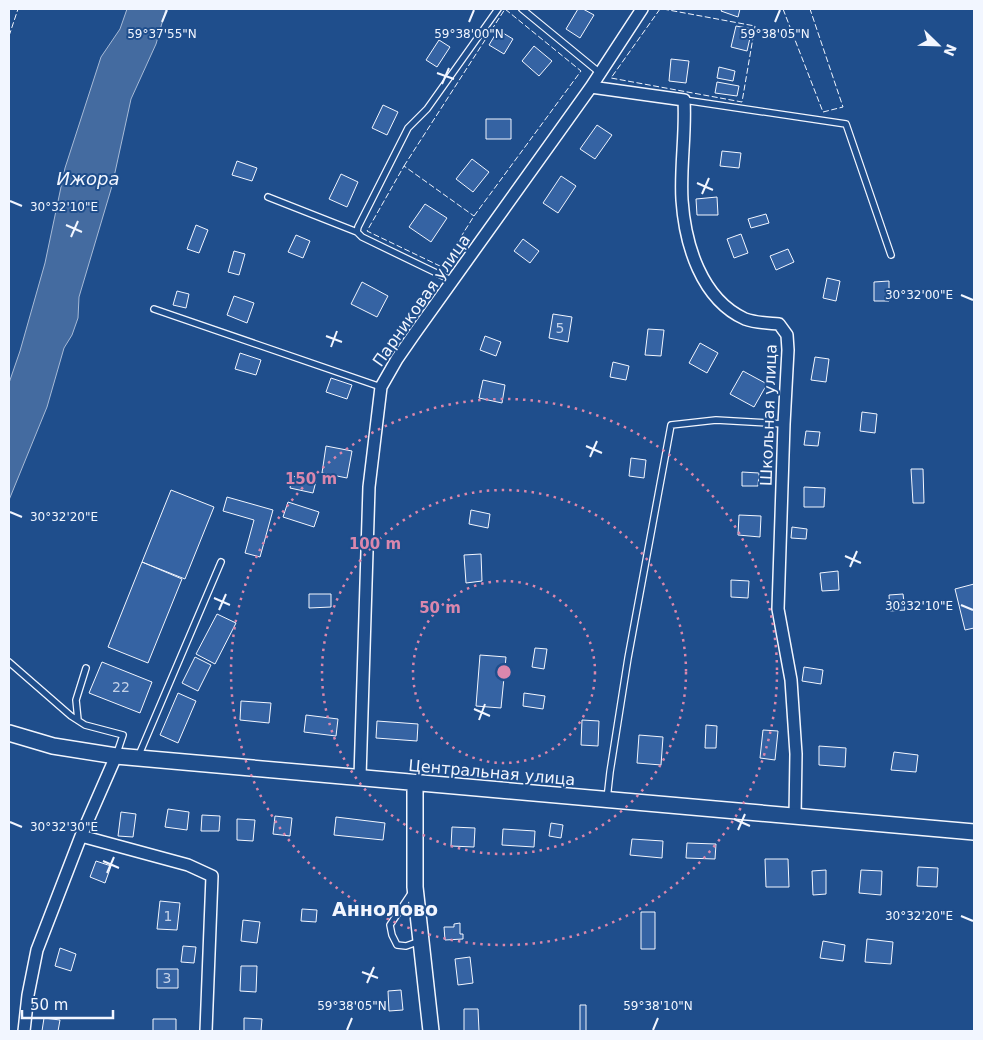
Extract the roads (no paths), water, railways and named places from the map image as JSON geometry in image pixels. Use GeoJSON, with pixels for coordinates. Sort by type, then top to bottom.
{"type":"FeatureCollection","features":[{"type":"Feature","properties":{"kind":"main road","name":"Центральная улица"},"geometry":{"type":"LineString","coordinates":[[9,733],[53,746],[116,756],[974,832]]}},
{"type":"Feature","properties":{"kind":"main road"},"geometry":{"type":"LineString","coordinates":[[415,783],[416,887],[420,941],[424,956],[424,973],[431,1031]]}},
{"type":"Feature","properties":{"kind":"street","name":"Парниковая улица"},"geometry":{"type":"LineString","coordinates":[[360,777],[369,488],[381,386],[401,353],[592,87],[642,9]]}},
{"type":"Feature","properties":{"kind":"street"},"geometry":{"type":"LineString","coordinates":[[592,87],[684,100]]}},
{"type":"Feature","properties":{"kind":"street","name":"Школьная улица"},"geometry":{"type":"LineString","coordinates":[[684,100],[682,199],[687,232],[698,271],[722,302],[746,319],[761,323],[779,324],[787,336],[778,610],[791,680],[796,754],[795,816]]}},
{"type":"Feature","properties":{"kind":"street"},"geometry":{"type":"LineString","coordinates":[[24,1031],[28,994],[37,950],[81,836],[116,756]]}},
{"type":"Feature","properties":{"kind":"street"},"geometry":{"type":"LineString","coordinates":[[81,836],[188,865],[212,876],[206,1031]]}},
{"type":"Feature","properties":{"kind":"lane"},"geometry":{"type":"LineString","coordinates":[[357,232],[408,128],[432,102],[498,9]]}},
{"type":"Feature","properties":{"kind":"lane"},"geometry":{"type":"LineString","coordinates":[[522,9],[600,73]]}},
{"type":"Feature","properties":{"kind":"lane"},"geometry":{"type":"LineString","coordinates":[[684,100],[846,124],[891,255]]}},
{"type":"Feature","properties":{"kind":"lane"},"geometry":{"type":"LineString","coordinates":[[268,197],[357,232],[362,237],[453,281]]}},
{"type":"Feature","properties":{"kind":"lane"},"geometry":{"type":"LineString","coordinates":[[154,309],[381,386]]}},
{"type":"Feature","properties":{"kind":"lane"},"geometry":{"type":"LineString","coordinates":[[607,799],[628,658],[671,425],[716,420],[784,424]]}},
{"type":"Feature","properties":{"kind":"lane"},"geometry":{"type":"LineString","coordinates":[[138,757],[221,562]]}},
{"type":"Feature","properties":{"kind":"lane"},"geometry":{"type":"LineString","coordinates":[[9,662],[85,725],[123,735],[116,756]]}},
{"type":"Feature","properties":{"kind":"lane"},"geometry":{"type":"LineString","coordinates":[[78,720],[76,700],[86,668]]}},
{"type":"Feature","properties":{"kind":"lane"},"geometry":{"type":"LineString","coordinates":[[416,887],[390,925],[397,945],[406,946],[420,941]]}},
{"type":"Feature","properties":{"kind":"water","name":"Ижора"},"geometry":{"type":"Polygon","coordinates":[[[127,9],[166,9],[156,44],[131,99],[112,186],[79,297],[78,318],[72,335],[64,348],[47,407],[9,500],[9,383],[45,263],[65,168],[101,57],[120,29],[127,9]]]}},
{"type":"Feature","properties":{"kind":"district","name":"Аннолово"},"geometry":{"type":"Point","coordinates":[385,909]}}]}
